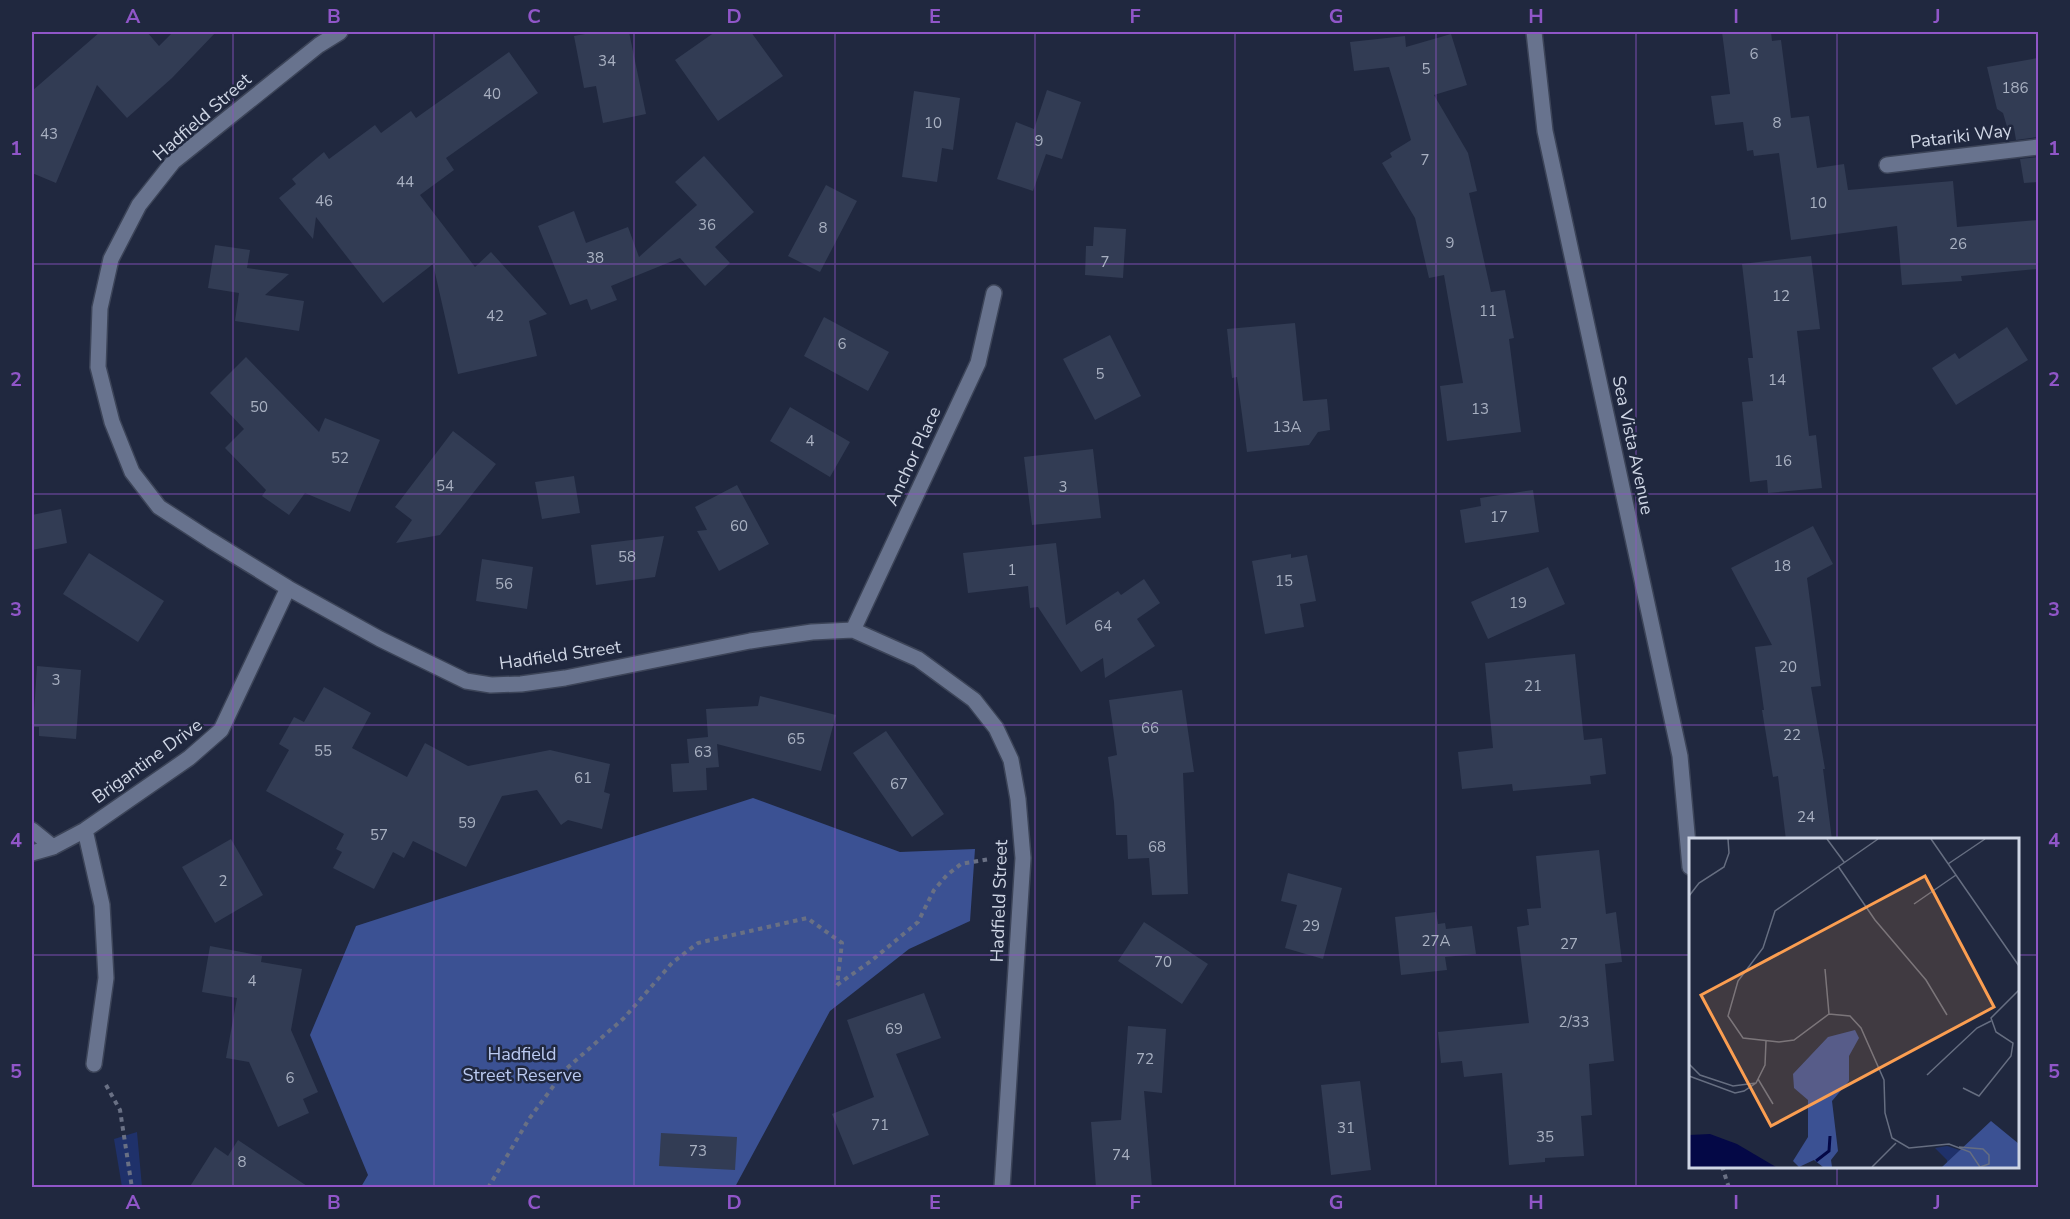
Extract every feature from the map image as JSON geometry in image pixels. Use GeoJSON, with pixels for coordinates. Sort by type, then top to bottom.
{"type":"FeatureCollection","features":[{"type":"Feature","properties":{"kind":"street","name":"Hadfield Street"},"geometry":{"type":"LineString","coordinates":[[340,32],[319,45],[174,162],[139,205],[111,259],[100,308],[98,367],[112,422],[132,472],[159,507],[288,588],[429,664],[466,681],[491,685],[521,684],[565,678],[750,641],[812,632],[853,630],[918,659],[974,700],[996,728],[1011,760],[1018,799],[1023,858],[1002,1188]]}},
{"type":"Feature","properties":{"kind":"street","name":"Sea Vista Avenue"},"geometry":{"type":"LineString","coordinates":[[1534,32],[1545,130],[1680,756],[1689,856]]}},
{"type":"Feature","properties":{"kind":"street","name":"Patariki Way"},"geometry":{"type":"LineString","coordinates":[[1887,165],[2038,147]]}},
{"type":"Feature","properties":{"kind":"street","name":"Anchor Place"},"geometry":{"type":"LineString","coordinates":[[853,630],[978,363],[994,293]]}},
{"type":"Feature","properties":{"kind":"street","name":"Brigantine Drive"},"geometry":{"type":"LineString","coordinates":[[32,853],[53,847],[85,830],[189,758],[221,730],[288,588]]}},
{"type":"Feature","properties":{"kind":"street"},"geometry":{"type":"LineString","coordinates":[[32,830],[53,847]]}},
{"type":"Feature","properties":{"kind":"street"},"geometry":{"type":"LineString","coordinates":[[85,830],[102,905],[106,978],[94,1064]]}},
{"type":"Feature","properties":{"kind":"path"},"geometry":{"type":"LineString","coordinates":[[488,1188],[529,1119],[566,1070],[624,1018],[672,963],[698,943],[807,918],[842,943],[837,986],[872,962],[918,922],[934,890],[947,875],[961,864],[990,859]]}},
{"type":"Feature","properties":{"kind":"path"},"geometry":{"type":"LineString","coordinates":[[94,1064],[120,1110],[132,1188]]}},
{"type":"Feature","properties":{"kind":"path"},"geometry":{"type":"LineString","coordinates":[[1722,1168],[1729,1188]]}},
{"type":"Feature","properties":{"kind":"shaded area"},"geometry":{"type":"Polygon","coordinates":[[[137,1132],[142,1187],[122,1187],[114,1139],[137,1132]]]}},
{"type":"Feature","properties":{"kind":"green space","name":"Hadfield Street Reserve"},"geometry":{"type":"Polygon","coordinates":[[[753,798],[900,852],[975,849],[970,921],[909,949],[830,1011],[735,1187],[361,1187],[368,1175],[310,1035],[356,926],[753,798]]]}},
{"type":"Feature","properties":{"kind":"building"},"geometry":{"type":"Polygon","coordinates":[[[100,32],[147,32],[159,46],[173,32],[216,32],[172,78],[127,118],[97,85],[56,183],[32,173],[32,91],[100,32]]]}},
{"type":"Feature","properties":{"kind":"building"},"geometry":{"type":"Polygon","coordinates":[[[596,32],[629,32],[646,114],[603,123],[596,86],[584,88],[574,36],[596,32]]]}},
{"type":"Feature","properties":{"kind":"building"},"geometry":{"type":"Polygon","coordinates":[[[715,32],[751,32],[783,76],[718,121],[675,60],[715,32]]]}},
{"type":"Feature","properties":{"kind":"building"},"geometry":{"type":"Polygon","coordinates":[[[1722,32],[1771,32],[1772,41],[1781,40],[1791,118],[1809,116],[1817,168],[1844,164],[1848,190],[1953,181],[1957,227],[2038,220],[2038,269],[1961,276],[1962,281],[1902,285],[1897,226],[1791,240],[1779,153],[1754,156],[1753,150],[1747,151],[1743,122],[1715,125],[1711,96],[1730,94],[1722,32]]]}},
{"type":"Feature","properties":{"kind":"building"},"geometry":{"type":"Polygon","coordinates":[[[1451,34],[1467,85],[1434,95],[1468,153],[1477,191],[1469,193],[1491,292],[1505,290],[1514,338],[1509,339],[1521,432],[1447,441],[1440,386],[1463,383],[1444,275],[1429,278],[1415,218],[1382,163],[1392,157],[1390,153],[1411,140],[1389,67],[1354,71],[1350,42],[1405,36],[1406,47],[1451,34]]]}},
{"type":"Feature","properties":{"kind":"building"},"geometry":{"type":"Polygon","coordinates":[[[509,52],[538,93],[446,158],[454,170],[420,195],[475,267],[491,252],[547,314],[529,321],[537,356],[458,374],[433,264],[383,303],[316,217],[313,239],[279,198],[296,184],[292,179],[324,152],[329,159],[375,125],[381,133],[411,111],[416,118],[509,52]]]}},
{"type":"Feature","properties":{"kind":"building"},"geometry":{"type":"Polygon","coordinates":[[[2038,58],[2038,137],[2016,140],[2014,128],[2008,130],[2003,113],[1997,109],[1987,67],[2038,58]]]}},
{"type":"Feature","properties":{"kind":"building"},"geometry":{"type":"Polygon","coordinates":[[[1047,90],[1081,102],[1062,159],[1046,154],[1033,191],[997,179],[1016,122],[1034,129],[1047,90]]]}},
{"type":"Feature","properties":{"kind":"building"},"geometry":{"type":"Polygon","coordinates":[[[914,91],[960,98],[953,150],[942,148],[937,182],[902,177],[914,91]]]}},
{"type":"Feature","properties":{"kind":"building"},"geometry":{"type":"Polygon","coordinates":[[[704,156],[754,212],[715,247],[730,263],[705,286],[680,258],[611,286],[617,300],[591,310],[587,299],[570,305],[538,226],[574,211],[586,243],[628,227],[639,257],[697,205],[675,182],[704,156]]]}},
{"type":"Feature","properties":{"kind":"building"},"geometry":{"type":"Polygon","coordinates":[[[2038,157],[2038,182],[2024,183],[2020,159],[2038,157]]]}},
{"type":"Feature","properties":{"kind":"building"},"geometry":{"type":"Polygon","coordinates":[[[826,185],[857,201],[820,272],[788,256],[826,185]]]}},
{"type":"Feature","properties":{"kind":"building"},"geometry":{"type":"Polygon","coordinates":[[[1094,227],[1126,229],[1123,278],[1085,275],[1086,246],[1093,246],[1094,227]]]}},
{"type":"Feature","properties":{"kind":"building"},"geometry":{"type":"Polygon","coordinates":[[[215,245],[250,250],[247,268],[289,274],[265,295],[304,301],[299,331],[235,321],[239,293],[208,288],[215,245]]]}},
{"type":"Feature","properties":{"kind":"building"},"geometry":{"type":"Polygon","coordinates":[[[1811,256],[1820,329],[1797,331],[1809,436],[1816,435],[1822,488],[1768,493],[1767,480],[1750,482],[1742,402],[1753,401],[1748,358],[1753,358],[1742,264],[1811,256]]]}},
{"type":"Feature","properties":{"kind":"building"},"geometry":{"type":"Polygon","coordinates":[[[824,317],[889,352],[868,391],[804,356],[824,317]]]}},
{"type":"Feature","properties":{"kind":"building"},"geometry":{"type":"Polygon","coordinates":[[[1295,323],[1303,401],[1327,399],[1330,430],[1318,432],[1309,445],[1247,452],[1237,377],[1232,378],[1227,329],[1295,323]]]}},
{"type":"Feature","properties":{"kind":"building"},"geometry":{"type":"Polygon","coordinates":[[[2007,327],[2028,360],[1956,405],[1932,368],[1955,353],[1959,359],[2007,327]]]}},
{"type":"Feature","properties":{"kind":"building"},"geometry":{"type":"Polygon","coordinates":[[[1110,335],[1141,396],[1095,420],[1063,359],[1110,335]]]}},
{"type":"Feature","properties":{"kind":"building"},"geometry":{"type":"Polygon","coordinates":[[[246,357],[319,432],[325,418],[380,440],[350,512],[305,493],[289,515],[262,496],[266,490],[225,448],[244,429],[210,393],[246,357]]]}},
{"type":"Feature","properties":{"kind":"building"},"geometry":{"type":"Polygon","coordinates":[[[790,407],[850,442],[830,477],[770,441],[790,407]]]}},
{"type":"Feature","properties":{"kind":"building"},"geometry":{"type":"Polygon","coordinates":[[[453,431],[496,464],[440,535],[396,543],[412,520],[395,507],[453,431]]]}},
{"type":"Feature","properties":{"kind":"building"},"geometry":{"type":"Polygon","coordinates":[[[1093,449],[1101,518],[1032,525],[1024,457],[1093,449]]]}},
{"type":"Feature","properties":{"kind":"building"},"geometry":{"type":"Polygon","coordinates":[[[574,476],[580,513],[542,519],[535,482],[574,476]]]}},
{"type":"Feature","properties":{"kind":"building"},"geometry":{"type":"Polygon","coordinates":[[[737,485],[769,544],[719,571],[697,531],[707,530],[695,507],[737,485]]]}},
{"type":"Feature","properties":{"kind":"building"},"geometry":{"type":"Polygon","coordinates":[[[1533,490],[1539,532],[1465,543],[1460,510],[1481,506],[1480,498],[1533,490]]]}},
{"type":"Feature","properties":{"kind":"building"},"geometry":{"type":"Polygon","coordinates":[[[61,509],[67,543],[32,550],[32,515],[61,509]]]}},
{"type":"Feature","properties":{"kind":"building"},"geometry":{"type":"Polygon","coordinates":[[[1813,526],[1833,564],[1807,578],[1821,686],[1811,687],[1825,769],[1823,769],[1832,838],[1786,838],[1778,776],[1773,777],[1762,710],[1764,710],[1755,647],[1772,645],[1731,568],[1813,526]]]}},
{"type":"Feature","properties":{"kind":"building"},"geometry":{"type":"Polygon","coordinates":[[[664,536],[655,577],[596,585],[591,545],[664,536]]]}},
{"type":"Feature","properties":{"kind":"building"},"geometry":{"type":"Polygon","coordinates":[[[1056,543],[1066,625],[1118,591],[1121,595],[1144,579],[1160,603],[1137,619],[1155,646],[1105,678],[1103,658],[1081,672],[1038,607],[1030,608],[1028,586],[968,593],[963,553],[1056,543]]]}},
{"type":"Feature","properties":{"kind":"building"},"geometry":{"type":"Polygon","coordinates":[[[89,553],[164,601],[138,642],[63,594],[89,553]]]}},
{"type":"Feature","properties":{"kind":"building"},"geometry":{"type":"Polygon","coordinates":[[[1291,554],[1291,558],[1307,555],[1316,601],[1300,604],[1304,627],[1265,634],[1252,561],[1291,554]]]}},
{"type":"Feature","properties":{"kind":"building"},"geometry":{"type":"Polygon","coordinates":[[[482,559],[533,567],[527,609],[476,601],[482,559]]]}},
{"type":"Feature","properties":{"kind":"building"},"geometry":{"type":"Polygon","coordinates":[[[1548,567],[1565,604],[1488,639],[1471,602],[1548,567]]]}},
{"type":"Feature","properties":{"kind":"building"},"geometry":{"type":"Polygon","coordinates":[[[1575,654],[1584,740],[1602,738],[1606,774],[1590,776],[1591,784],[1513,791],[1512,784],[1462,789],[1458,752],[1493,748],[1485,663],[1575,654]]]}},
{"type":"Feature","properties":{"kind":"building"},"geometry":{"type":"Polygon","coordinates":[[[37,666],[81,670],[76,739],[39,736],[39,727],[33,727],[37,666]]]}},
{"type":"Feature","properties":{"kind":"building"},"geometry":{"type":"Polygon","coordinates":[[[324,687],[371,713],[352,748],[407,777],[425,743],[468,766],[550,750],[610,764],[604,792],[610,794],[602,829],[568,820],[561,825],[537,790],[502,796],[466,867],[413,841],[404,858],[393,852],[374,889],[333,868],[342,852],[336,849],[344,834],[266,791],[289,750],[279,744],[294,717],[304,722],[324,687]]]}},
{"type":"Feature","properties":{"kind":"building"},"geometry":{"type":"Polygon","coordinates":[[[1182,690],[1194,772],[1183,773],[1188,894],[1152,895],[1149,858],[1128,859],[1127,835],[1116,835],[1108,757],[1117,755],[1109,700],[1182,690]]]}},
{"type":"Feature","properties":{"kind":"building"},"geometry":{"type":"Polygon","coordinates":[[[760,696],[836,715],[821,771],[717,744],[719,767],[706,768],[707,790],[673,792],[671,764],[689,763],[687,739],[708,737],[706,709],[758,706],[760,696]]]}},
{"type":"Feature","properties":{"kind":"building"},"geometry":{"type":"Polygon","coordinates":[[[886,731],[944,814],[912,837],[853,753],[886,731]]]}},
{"type":"Feature","properties":{"kind":"building"},"geometry":{"type":"Polygon","coordinates":[[[231,839],[263,895],[215,923],[182,867],[231,839]]]}},
{"type":"Feature","properties":{"kind":"building"},"geometry":{"type":"Polygon","coordinates":[[[1599,850],[1606,914],[1616,912],[1622,962],[1605,964],[1614,1061],[1589,1064],[1592,1115],[1581,1116],[1584,1156],[1545,1158],[1545,1162],[1509,1165],[1502,1073],[1464,1077],[1462,1061],[1441,1063],[1438,1032],[1529,1023],[1517,927],[1529,925],[1527,909],[1541,908],[1536,856],[1599,850]]]}},
{"type":"Feature","properties":{"kind":"building"},"geometry":{"type":"Polygon","coordinates":[[[1288,873],[1342,888],[1323,959],[1285,948],[1297,905],[1281,901],[1288,873]]]}},
{"type":"Feature","properties":{"kind":"building"},"geometry":{"type":"Polygon","coordinates":[[[1436,912],[1438,924],[1445,923],[1446,929],[1472,926],[1476,954],[1445,957],[1447,970],[1401,975],[1395,917],[1436,912]]]}},
{"type":"Feature","properties":{"kind":"building"},"geometry":{"type":"Polygon","coordinates":[[[1144,922],[1208,964],[1182,1004],[1118,961],[1144,922]]]}},
{"type":"Feature","properties":{"kind":"building"},"geometry":{"type":"Polygon","coordinates":[[[210,946],[262,956],[261,962],[302,969],[291,1030],[318,1092],[303,1099],[309,1113],[278,1127],[249,1062],[226,1058],[237,998],[202,992],[210,946]]]}},
{"type":"Feature","properties":{"kind":"building"},"geometry":{"type":"Polygon","coordinates":[[[924,993],[941,1038],[896,1054],[929,1135],[853,1165],[832,1114],[874,1097],[847,1020],[924,993]]]}},
{"type":"Feature","properties":{"kind":"building"},"geometry":{"type":"Polygon","coordinates":[[[1128,1026],[1166,1029],[1162,1093],[1144,1091],[1152,1188],[1096,1188],[1091,1122],[1121,1120],[1128,1026]]]}},
{"type":"Feature","properties":{"kind":"building"},"geometry":{"type":"Polygon","coordinates":[[[1360,1081],[1371,1170],[1331,1175],[1321,1085],[1360,1081]]]}},
{"type":"Feature","properties":{"kind":"building"},"geometry":{"type":"Polygon","coordinates":[[[661,1133],[737,1137],[735,1170],[659,1166],[661,1133]]]}},
{"type":"Feature","properties":{"kind":"building"},"geometry":{"type":"Polygon","coordinates":[[[238,1140],[310,1188],[189,1188],[215,1147],[228,1156],[238,1140]]]}}]}
